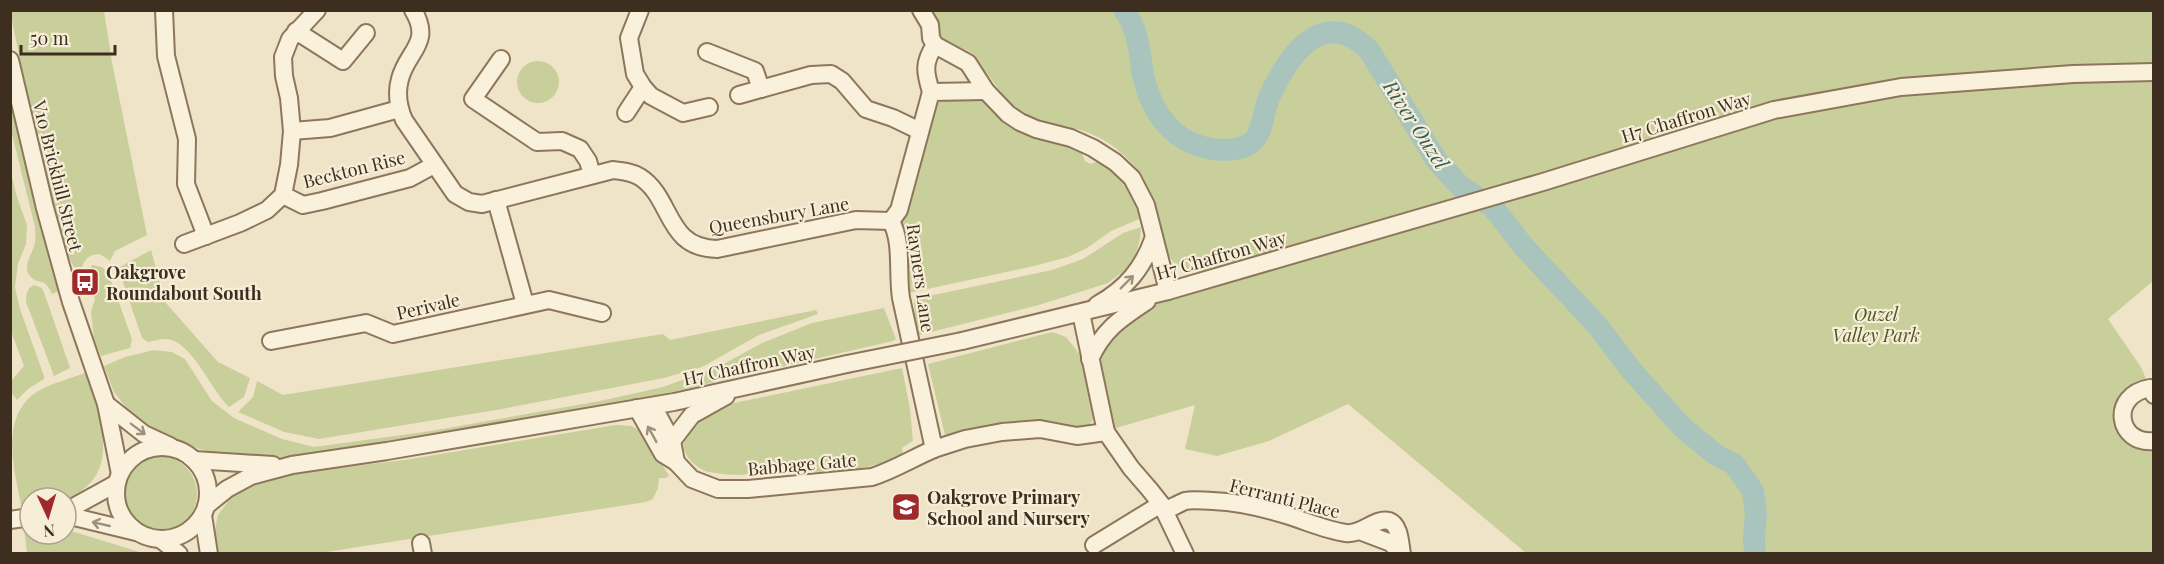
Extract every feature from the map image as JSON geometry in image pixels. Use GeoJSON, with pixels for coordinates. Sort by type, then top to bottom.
{"type":"FeatureCollection","features":[{"type":"Feature","properties":{"kind":"street"},"geometry":{"type":"LineString","coordinates":[[164,10],[166,56],[187,139],[186,184],[206,236]]}},
{"type":"Feature","properties":{"kind":"street"},"geometry":{"type":"LineString","coordinates":[[184,244],[240,224],[267,210],[283,195],[292,131],[283,57],[290,39],[316,10]]}},
{"type":"Feature","properties":{"kind":"street"},"geometry":{"type":"LineString","coordinates":[[292,131],[330,128],[399,109],[397,95],[400,77],[418,47],[422,34],[419,20],[413,10]]}},
{"type":"Feature","properties":{"kind":"street"},"geometry":{"type":"LineString","coordinates":[[640,10],[629,38],[635,74],[643,87],[651,96],[683,112],[709,106]]}},
{"type":"Feature","properties":{"kind":"street"},"geometry":{"type":"LineString","coordinates":[[921,10],[930,25],[934,45],[968,63],[986,91],[1020,122],[1036,129],[1071,138],[1093,148],[1115,162],[1132,178],[1141,193],[1155,237],[1164,292],[1116,321],[1098,341],[1090,359]]}},
{"type":"Feature","properties":{"kind":"street"},"geometry":{"type":"LineString","coordinates":[[296,31],[343,61],[366,33]]}},
{"type":"Feature","properties":{"kind":"street"},"geometry":{"type":"LineString","coordinates":[[934,45],[927,57],[925,68],[931,92],[986,91]]}},
{"type":"Feature","properties":{"kind":"street"},"geometry":{"type":"LineString","coordinates":[[707,52],[755,70],[760,89]]}},
{"type":"Feature","properties":{"kind":"street"},"geometry":{"type":"LineString","coordinates":[[501,59],[473,99],[537,142],[562,141],[580,149],[588,161],[592,175]]}},
{"type":"Feature","properties":{"kind":"street","name":"V10 Brickhill Street"},"geometry":{"type":"LineString","coordinates":[[10,60],[45,208],[84,343],[106,404],[118,479]]}},
{"type":"Feature","properties":{"kind":"street","name":"H7 Chaffron Way"},"geometry":{"type":"LineString","coordinates":[[204,510],[227,489],[251,477],[292,465],[645,407],[962,341],[1082,313],[1164,292],[1542,182],[1774,110],[1901,87],[2052,75],[2154,72]]}},
{"type":"Feature","properties":{"kind":"street"},"geometry":{"type":"LineString","coordinates":[[739,95],[812,75],[831,74],[842,81],[866,109],[894,118],[920,131]]}},
{"type":"Feature","properties":{"kind":"street"},"geometry":{"type":"LineString","coordinates":[[626,112],[643,87]]}},
{"type":"Feature","properties":{"kind":"street","name":"Rayners Lane"},"geometry":{"type":"LineString","coordinates":[[931,92],[899,210],[891,221],[898,233],[898,277],[934,449]]}},
{"type":"Feature","properties":{"kind":"street","name":"Queensbury Lane"},"geometry":{"type":"LineString","coordinates":[[399,109],[404,120],[455,194],[469,202],[482,204],[613,170],[640,177],[651,187],[682,236],[703,249],[717,249],[855,220],[891,221]]}},
{"type":"Feature","properties":{"kind":"street","name":"Beckton Rise"},"geometry":{"type":"LineString","coordinates":[[283,195],[303,205],[402,180],[434,165]]}},
{"type":"Feature","properties":{"kind":"street"},"geometry":{"type":"LineString","coordinates":[[496,200],[525,304]]}},
{"type":"Feature","properties":{"kind":"street"},"geometry":{"type":"LineString","coordinates":[[1155,237],[1146,258],[1130,280],[1111,297],[1082,313],[1106,432],[1131,468],[1150,489],[1185,554]]}},
{"type":"Feature","properties":{"kind":"street","name":"Perivale"},"geometry":{"type":"LineString","coordinates":[[271,341],[366,323],[393,334],[549,300],[608,314]]}},
{"type":"Feature","properties":{"kind":"street"},"geometry":{"type":"LineString","coordinates":[[672,441],[692,415],[739,388]]}},
{"type":"Feature","properties":{"kind":"street"},"geometry":{"type":"LineString","coordinates":[[2152,392],[2136,392],[2127,400],[2122,414],[2127,430],[2133,436],[2148,442],[2154,441]]}},
{"type":"Feature","properties":{"kind":"street"},"geometry":{"type":"LineString","coordinates":[[78,516],[146,536],[160,539],[173,538],[185,533],[195,525],[204,510],[208,494],[202,470],[194,460],[144,434],[106,404]]}},
{"type":"Feature","properties":{"kind":"street"},"geometry":{"type":"LineString","coordinates":[[645,407],[672,441],[676,462]]}},
{"type":"Feature","properties":{"kind":"street","name":"Babbage Gate"},"geometry":{"type":"LineString","coordinates":[[645,407],[663,454],[676,462],[692,479],[718,489],[748,489],[872,477],[934,449],[965,439],[1002,432],[1040,429],[1077,436],[1106,432]]}},
{"type":"Feature","properties":{"kind":"street"},"geometry":{"type":"LineString","coordinates":[[137,532],[126,522],[119,510],[116,497],[118,479],[127,463],[136,455],[148,449],[161,447],[174,449]]}},
{"type":"Feature","properties":{"kind":"street","name":"H7 Chaffron Way"},"geometry":{"type":"LineString","coordinates":[[194,460],[234,464],[292,465]]}},
{"type":"Feature","properties":{"kind":"street"},"geometry":{"type":"LineString","coordinates":[[78,505],[118,479]]}},
{"type":"Feature","properties":{"kind":"street","name":"Ferranti Place"},"geometry":{"type":"LineString","coordinates":[[1094,545],[1162,508],[1188,501],[1228,502],[1290,516],[1313,526],[1348,533],[1362,532],[1391,543],[1402,554]]}},
{"type":"Feature","properties":{"kind":"street"},"geometry":{"type":"LineString","coordinates":[[204,510],[209,554]]}},
{"type":"Feature","properties":{"kind":"street"},"geometry":{"type":"LineString","coordinates":[[160,539],[179,554]]}},
{"type":"Feature","properties":{"kind":"green space"},"geometry":{"type":"Polygon","coordinates":[[[10,11],[104,11],[147,235],[115,251],[110,261],[96,254],[88,257],[82,267],[74,267],[64,248],[10,11]]]}},
{"type":"Feature","properties":{"kind":"green space","name":"Ouzel Valley Park"},"geometry":{"type":"Polygon","coordinates":[[[926,11],[2153,11],[2153,281],[2108,319],[2141,367],[2150,388],[2140,389],[2124,423],[2153,441],[2153,553],[1526,553],[1348,404],[1269,441],[1217,456],[1185,449],[1195,405],[1109,430],[1090,359],[1116,321],[1206,272],[1190,271],[1171,259],[1166,250],[1157,214],[1144,180],[1126,157],[1112,145],[1090,133],[1040,121],[1020,112],[1003,95],[973,54],[945,41],[939,33],[936,35],[926,11]]]}},
{"type":"Feature","properties":{"kind":"green space"},"geometry":{"type":"Polygon","coordinates":[[[538,61],[546,62],[553,67],[558,74],[558,90],[553,97],[546,102],[538,103],[530,102],[523,97],[518,90],[517,82],[518,74],[523,67],[530,62],[538,61]]]}},
{"type":"Feature","properties":{"kind":"green space"},"geometry":{"type":"Polygon","coordinates":[[[942,98],[986,99],[1006,123],[1017,130],[1064,141],[1080,148],[1085,161],[1091,164],[1101,160],[1125,180],[1144,217],[1111,231],[1087,248],[1068,257],[904,294],[901,258],[902,222],[933,102],[942,98]]]}},
{"type":"Feature","properties":{"kind":"green space"},"geometry":{"type":"Polygon","coordinates":[[[10,100],[59,291],[52,294],[47,285],[31,277],[27,269],[35,242],[35,227],[11,130],[10,100]]]}},
{"type":"Feature","properties":{"kind":"green space"},"geometry":{"type":"Polygon","coordinates":[[[10,170],[27,225],[26,244],[18,264],[15,287],[20,309],[44,376],[44,379],[28,389],[17,400],[11,393],[11,381],[24,366],[11,331],[10,170]]]}},
{"type":"Feature","properties":{"kind":"green space"},"geometry":{"type":"Polygon","coordinates":[[[1141,227],[1133,264],[1108,283],[1039,305],[915,336],[914,299],[1052,270],[1083,259],[1123,233],[1141,227]]]}},
{"type":"Feature","properties":{"kind":"green space"},"geometry":{"type":"Polygon","coordinates":[[[151,250],[165,302],[218,362],[250,378],[244,397],[229,407],[184,348],[166,339],[148,342],[142,338],[118,268],[151,250]]]}},
{"type":"Feature","properties":{"kind":"green space"},"geometry":{"type":"Polygon","coordinates":[[[92,265],[102,267],[108,272],[132,339],[130,348],[101,356],[94,339],[91,312],[95,299],[87,273],[92,265]]]}},
{"type":"Feature","properties":{"kind":"green space"},"geometry":{"type":"Polygon","coordinates":[[[34,285],[42,288],[70,368],[54,376],[26,302],[27,292],[34,285]]]}},
{"type":"Feature","properties":{"kind":"green space"},"geometry":{"type":"Polygon","coordinates":[[[884,308],[896,339],[893,341],[625,403],[297,458],[240,461],[196,448],[160,433],[132,415],[114,392],[104,366],[125,357],[154,350],[172,352],[185,359],[212,401],[234,418],[282,439],[314,447],[431,431],[600,401],[663,387],[718,367],[762,343],[812,323],[884,308]]]}},
{"type":"Feature","properties":{"kind":"green space"},"geometry":{"type":"Polygon","coordinates":[[[816,310],[818,314],[759,335],[702,367],[664,378],[502,409],[319,439],[284,432],[238,412],[253,397],[257,381],[283,395],[663,334],[670,340],[816,310]]]}},
{"type":"Feature","properties":{"kind":"green space"},"geometry":{"type":"Polygon","coordinates":[[[1052,332],[1066,337],[1082,357],[1094,417],[1088,429],[1068,430],[1067,424],[1045,420],[1016,421],[945,435],[928,364],[1052,332]]]}},
{"type":"Feature","properties":{"kind":"green space"},"geometry":{"type":"Polygon","coordinates":[[[902,368],[910,409],[913,441],[902,448],[903,455],[888,461],[858,469],[727,474],[701,469],[690,460],[684,450],[683,440],[693,424],[729,404],[902,368]]]}},
{"type":"Feature","properties":{"kind":"green space"},"geometry":{"type":"Polygon","coordinates":[[[85,373],[101,427],[102,461],[96,476],[78,492],[78,486],[18,486],[18,488],[12,451],[15,422],[20,409],[29,398],[56,383],[85,373]]]}},
{"type":"Feature","properties":{"kind":"green space"},"geometry":{"type":"Polygon","coordinates":[[[616,425],[632,426],[643,433],[669,476],[659,478],[653,499],[646,502],[320,553],[219,553],[213,539],[218,515],[232,496],[255,482],[278,475],[404,460],[616,425]]]}},
{"type":"Feature","properties":{"kind":"green space"},"geometry":{"type":"Polygon","coordinates":[[[159,456],[173,459],[186,467],[194,480],[197,494],[194,508],[186,521],[173,529],[159,532],[145,529],[132,521],[124,508],[121,494],[124,480],[132,467],[145,459],[159,456]]]}},
{"type":"Feature","properties":{"kind":"green space"},"geometry":{"type":"Polygon","coordinates":[[[78,533],[143,553],[27,553],[26,546],[78,546],[78,533]]]}},
{"type":"Feature","properties":{"kind":"waterway","name":"River Ouzel"},"geometry":{"type":"LineString","coordinates":[[1124,10],[1136,33],[1143,75],[1158,113],[1175,133],[1198,146],[1212,149],[1238,148],[1248,145],[1256,138],[1268,100],[1276,84],[1295,54],[1307,42],[1321,34],[1336,32],[1352,37],[1369,50],[1437,161],[1461,187],[1493,207],[1523,246],[1597,325],[1632,371],[1682,427],[1716,455],[1734,464],[1753,491],[1756,513],[1755,554]]}},
{"type":"Feature","properties":{"kind":"place","name":"Oakgrove Roundabout South"},"geometry":{"type":"Point","coordinates":[85,282]}},
{"type":"Feature","properties":{"kind":"place","name":"Oakgrove Primary School and Nursery"},"geometry":{"type":"Point","coordinates":[906,507]}}]}
